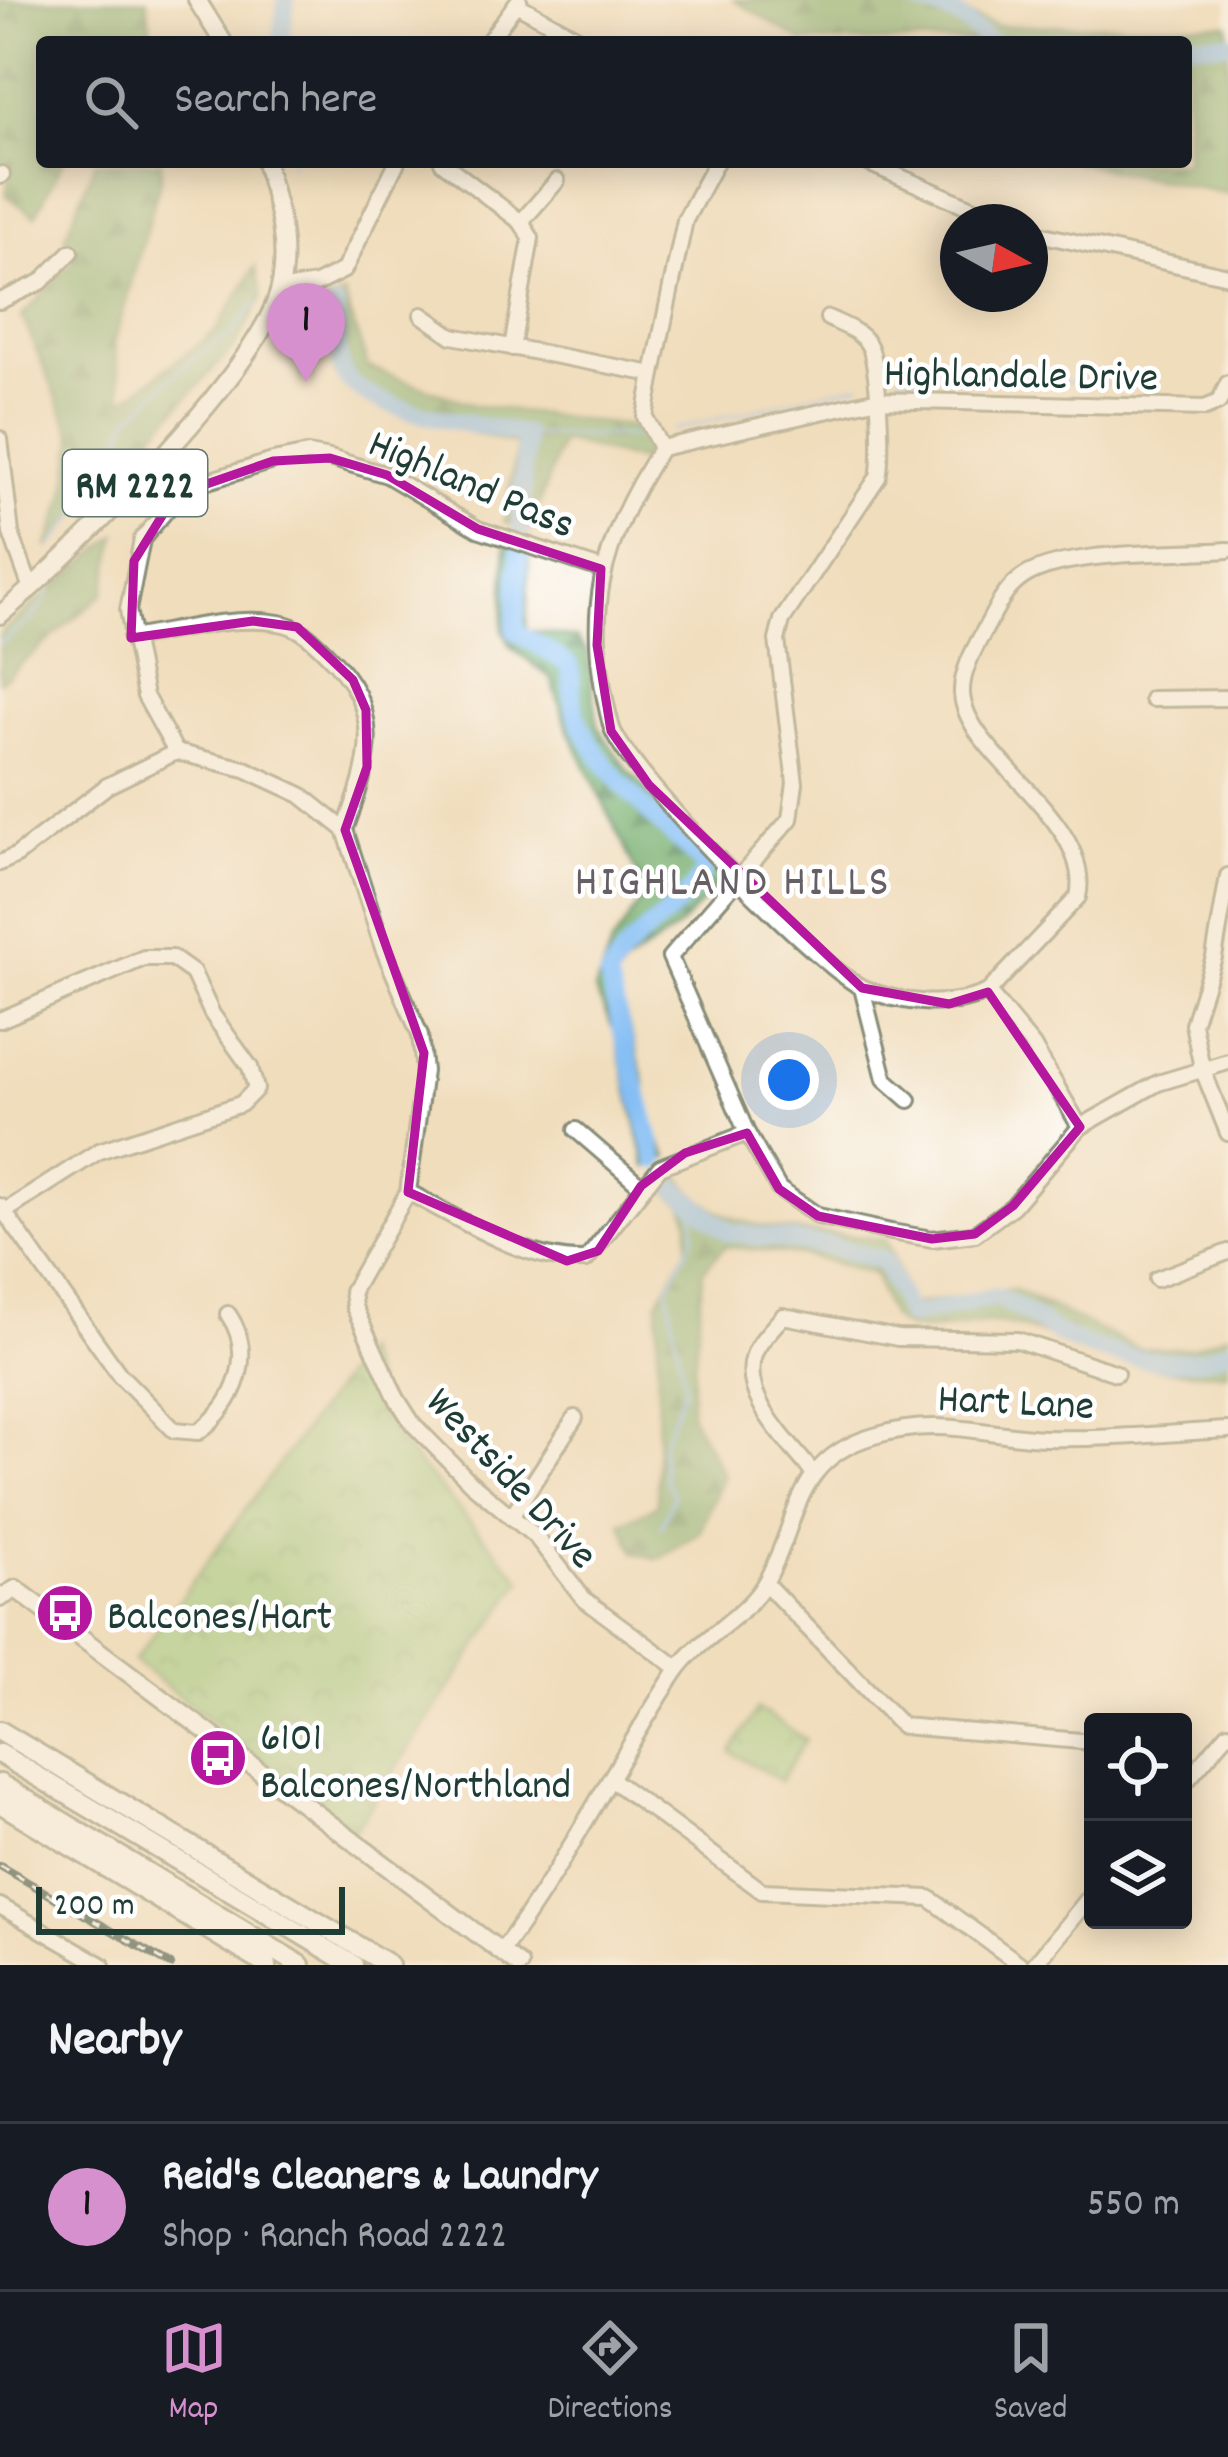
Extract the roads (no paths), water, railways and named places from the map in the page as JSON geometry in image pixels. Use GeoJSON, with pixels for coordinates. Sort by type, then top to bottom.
{"type":"FeatureCollection","features":[{"type":"Feature","properties":{"kind":"highway"},"geometry":{"type":"LineString","coordinates":[[0,1732],[388,1965]]}},
{"type":"Feature","properties":{"kind":"highway"},"geometry":{"type":"LineString","coordinates":[[0,1754],[353,1965]]}},
{"type":"Feature","properties":{"kind":"highway"},"geometry":{"type":"LineString","coordinates":[[0,1784],[300,1965]]}},
{"type":"Feature","properties":{"kind":"highway"},"geometry":{"type":"LineString","coordinates":[[0,1803],[267,1965]]}},
{"type":"Feature","properties":{"kind":"main road"},"geometry":{"type":"LineString","coordinates":[[197,0],[219,36]]}},
{"type":"Feature","properties":{"kind":"main road","name":"RM 2222"},"geometry":{"type":"LineString","coordinates":[[0,615],[120,499],[246,358],[279,290],[283,222],[267,168]]}},
{"type":"Feature","properties":{"kind":"main road"},"geometry":{"type":"LineString","coordinates":[[5,1588],[519,1965]]}},
{"type":"Feature","properties":{"kind":"street"},"geometry":{"type":"LineString","coordinates":[[492,36],[518,2],[575,36]]}},
{"type":"Feature","properties":{"kind":"street"},"geometry":{"type":"LineString","coordinates":[[279,290],[316,284],[344,270],[394,168]]}},
{"type":"Feature","properties":{"kind":"street"},"geometry":{"type":"LineString","coordinates":[[450,168],[521,222],[531,238],[531,262],[512,348]]}},
{"type":"Feature","properties":{"kind":"street"},"geometry":{"type":"LineString","coordinates":[[713,168],[685,220],[645,417],[661,448],[627,501],[601,569],[597,645],[611,731],[649,785],[739,877],[862,988],[949,1004],[988,992],[1072,910],[1081,877],[1039,801],[969,717],[962,695],[975,648],[1016,581],[1041,568],[1228,550]]}},
{"type":"Feature","properties":{"kind":"street"},"geometry":{"type":"LineString","coordinates":[[880,168],[963,204]]}},
{"type":"Feature","properties":{"kind":"street"},"geometry":{"type":"LineString","coordinates":[[521,222],[557,181]]}},
{"type":"Feature","properties":{"kind":"street"},"geometry":{"type":"LineString","coordinates":[[1048,236],[1228,276]]}},
{"type":"Feature","properties":{"kind":"street"},"geometry":{"type":"LineString","coordinates":[[0,301],[41,283],[71,252]]}},
{"type":"Feature","properties":{"kind":"street"},"geometry":{"type":"LineString","coordinates":[[422,315],[452,336],[653,374]]}},
{"type":"Feature","properties":{"kind":"street"},"geometry":{"type":"LineString","coordinates":[[828,318],[865,338],[875,356],[874,400],[883,457],[878,478],[788,604],[777,640],[795,803],[790,819],[670,957],[765,1170],[796,1205],[818,1216],[891,1232],[952,1238],[975,1234],[996,1222],[1080,1127],[1158,1083],[1228,1062]]}},
{"type":"Feature","properties":{"kind":"street","name":"Highlandale Drive"},"geometry":{"type":"LineString","coordinates":[[661,448],[874,400],[1205,408],[1219,402],[1228,383]]}},
{"type":"Feature","properties":{"kind":"street"},"geometry":{"type":"LineString","coordinates":[[0,439],[10,533],[31,589]]}},
{"type":"Feature","properties":{"kind":"street","name":"Highland Pass"},"geometry":{"type":"LineString","coordinates":[[176,752],[145,697],[131,638],[134,561],[142,539],[175,495],[272,460],[308,454],[388,475],[478,529],[601,569]]}},
{"type":"Feature","properties":{"kind":"street"},"geometry":{"type":"LineString","coordinates":[[131,638],[265,621],[297,627],[321,648],[353,680],[366,710],[367,767],[345,830]]}},
{"type":"Feature","properties":{"kind":"street"},"geometry":{"type":"LineString","coordinates":[[1152,699],[1227,698]]}},
{"type":"Feature","properties":{"kind":"street"},"geometry":{"type":"LineString","coordinates":[[0,862],[17,855],[107,786],[176,752],[245,769],[283,786],[345,830],[424,1053],[408,1192],[498,1238],[567,1261],[586,1260],[598,1251],[641,1186],[686,1153],[747,1133]]}},
{"type":"Feature","properties":{"kind":"street"},"geometry":{"type":"LineString","coordinates":[[1228,876],[1214,957],[1193,1024],[1202,1068],[1228,1133]]}},
{"type":"Feature","properties":{"kind":"street"},"geometry":{"type":"LineString","coordinates":[[0,1019],[144,958],[172,958],[194,973],[212,1014],[250,1067],[256,1089],[241,1104],[99,1151],[2,1209],[118,1374],[174,1430],[190,1434],[205,1428],[233,1391],[242,1348],[228,1314]]}},
{"type":"Feature","properties":{"kind":"street"},"geometry":{"type":"LineString","coordinates":[[862,988],[885,1079],[909,1100]]}},
{"type":"Feature","properties":{"kind":"street"},"geometry":{"type":"LineString","coordinates":[[988,992],[1033,1046],[1080,1127]]}},
{"type":"Feature","properties":{"kind":"street"},"geometry":{"type":"LineString","coordinates":[[576,1130],[641,1186]]}},
{"type":"Feature","properties":{"kind":"street","name":"Westside Drive"},"geometry":{"type":"LineString","coordinates":[[408,1192],[352,1292],[354,1307],[413,1424],[549,1551],[584,1599],[678,1668]]}},
{"type":"Feature","properties":{"kind":"street"},"geometry":{"type":"LineString","coordinates":[[1157,1279],[1228,1252]]}},
{"type":"Feature","properties":{"kind":"street"},"geometry":{"type":"LineString","coordinates":[[814,1474],[761,1406],[755,1388],[754,1354],[783,1316],[898,1338],[1017,1340],[1116,1373]]}},
{"type":"Feature","properties":{"kind":"street"},"geometry":{"type":"LineString","coordinates":[[512,1517],[575,1418]]}},
{"type":"Feature","properties":{"kind":"street","name":"Hart Lane"},"geometry":{"type":"LineString","coordinates":[[501,1952],[550,1886],[678,1668],[765,1583],[791,1512],[814,1474],[871,1436],[913,1427],[973,1426],[1039,1437],[1095,1438],[1228,1430]]}},
{"type":"Feature","properties":{"kind":"street"},"geometry":{"type":"LineString","coordinates":[[765,1583],[902,1726],[1084,1741]]}},
{"type":"Feature","properties":{"kind":"street"},"geometry":{"type":"LineString","coordinates":[[1192,1774],[1228,1733]]}},
{"type":"Feature","properties":{"kind":"street"},"geometry":{"type":"LineString","coordinates":[[1192,1762],[1199,1765]]}},
{"type":"Feature","properties":{"kind":"street"},"geometry":{"type":"LineString","coordinates":[[612,1780],[762,1891],[928,1898],[1021,1965]]}},
{"type":"Feature","properties":{"kind":"street"},"geometry":{"type":"LineString","coordinates":[[1034,1965],[1084,1904]]}},
{"type":"Feature","properties":{"kind":"street"},"geometry":{"type":"LineString","coordinates":[[0,1906],[102,1965]]}},
{"type":"Feature","properties":{"kind":"waterway"},"geometry":{"type":"LineString","coordinates":[[282,36],[286,0]]}},
{"type":"Feature","properties":{"kind":"waterway"},"geometry":{"type":"LineString","coordinates":[[911,0],[955,14],[982,36]]}},
{"type":"Feature","properties":{"kind":"waterway"},"geometry":{"type":"LineString","coordinates":[[1192,42],[1228,43]]}},
{"type":"Feature","properties":{"kind":"waterway"},"geometry":{"type":"LineString","coordinates":[[51,546],[110,477],[128,419],[189,362],[232,333],[256,303]]}},
{"type":"Feature","properties":{"kind":"waterway"},"geometry":{"type":"LineString","coordinates":[[335,307],[340,365],[354,386],[397,407],[525,435],[515,631],[570,665],[576,713],[598,754],[632,795],[706,867],[685,898],[629,947],[608,978],[656,1160]]}},
{"type":"Feature","properties":{"kind":"waterway"},"geometry":{"type":"LineString","coordinates":[[899,378],[953,374],[1133,386]]}},
{"type":"Feature","properties":{"kind":"waterway"},"geometry":{"type":"LineString","coordinates":[[673,430],[860,384]]}},
{"type":"Feature","properties":{"kind":"waterway"},"geometry":{"type":"LineString","coordinates":[[525,435],[641,436]]}},
{"type":"Feature","properties":{"kind":"waterway"},"geometry":{"type":"LineString","coordinates":[[0,643],[32,619],[51,590]]}},
{"type":"Feature","properties":{"kind":"waterway"},"geometry":{"type":"LineString","coordinates":[[667,1181],[729,1232],[834,1247],[884,1261],[909,1316],[995,1297],[1061,1335],[1121,1355],[1189,1360],[1228,1349]]}},
{"type":"Feature","properties":{"kind":"waterway"},"geometry":{"type":"LineString","coordinates":[[661,1527],[674,1495],[665,1480],[661,1447],[685,1387],[667,1288],[694,1236],[693,1202]]}},
{"type":"Feature","properties":{"kind":"railway"},"geometry":{"type":"LineString","coordinates":[[0,1866],[171,1965]]}},
{"type":"Feature","properties":{"kind":"place","name":"Reid's Cleaners & Laundry"},"geometry":{"type":"Point","coordinates":[306,382]}},
{"type":"Feature","properties":{"kind":"place","name":"Balcones/Hart"},"geometry":{"type":"Point","coordinates":[65,1613]}},
{"type":"Feature","properties":{"kind":"place","name":"6101 Balcones/Northland"},"geometry":{"type":"Point","coordinates":[218,1758]}},
{"type":"Feature","properties":{"kind":"district","name":"HIGHLAND HILLS"},"geometry":{"type":"Point","coordinates":[733,878]}}]}
